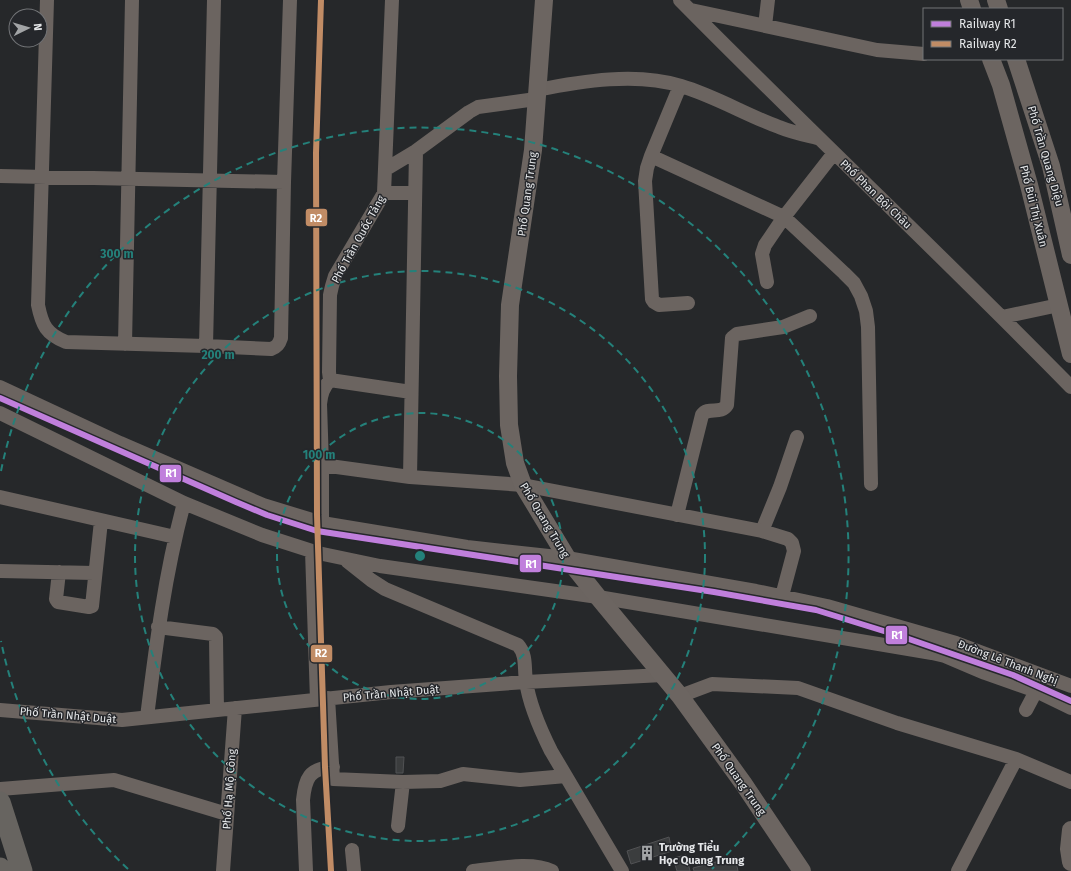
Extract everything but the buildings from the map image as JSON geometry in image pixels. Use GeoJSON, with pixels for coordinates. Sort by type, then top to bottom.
{"type":"FeatureCollection","features":[{"type":"Feature","properties":{"kind":"highway"},"geometry":{"type":"LineString","coordinates":[[0,802],[22,871]]}},
{"type":"Feature","properties":{"kind":"main road","name":"Phố Quang Trung"},"geometry":{"type":"LineString","coordinates":[[544,0],[533,150],[510,305],[508,376],[509,425],[515,463],[523,485],[567,558],[680,696],[743,783],[802,871]]}},
{"type":"Feature","properties":{"kind":"main road","name":"Phố Bùi Thị Xuân"},"geometry":{"type":"LineString","coordinates":[[991,60],[1001,85],[1022,161],[1071,354]]}},
{"type":"Feature","properties":{"kind":"main road","name":"Phố Trần Quang Diệu"},"geometry":{"type":"LineString","coordinates":[[1016,60],[1051,166],[1071,255]]}},
{"type":"Feature","properties":{"kind":"main road"},"geometry":{"type":"LineString","coordinates":[[1022,161],[1046,151]]}},
{"type":"Feature","properties":{"kind":"main road"},"geometry":{"type":"LineString","coordinates":[[1071,830],[1069,849],[1071,862]]}},
{"type":"Feature","properties":{"kind":"street"},"geometry":{"type":"LineString","coordinates":[[47,0],[38,305],[41,319],[46,329],[55,338],[66,342],[271,349],[275,348],[279,344],[281,338],[290,0]]}},
{"type":"Feature","properties":{"kind":"street"},"geometry":{"type":"LineString","coordinates":[[125,344],[132,0]]}},
{"type":"Feature","properties":{"kind":"street"},"geometry":{"type":"LineString","coordinates":[[206,346],[214,0]]}},
{"type":"Feature","properties":{"kind":"street","name":"Phố Trần Quốc Tảng"},"geometry":{"type":"LineString","coordinates":[[330,380],[330,295],[332,286],[335,276],[384,193],[392,0]]}},
{"type":"Feature","properties":{"kind":"street","name":"Phố Phan Bội Châu"},"geometry":{"type":"LineString","coordinates":[[680,0],[819,139],[1002,317],[1071,387]]}},
{"type":"Feature","properties":{"kind":"street"},"geometry":{"type":"LineString","coordinates":[[765,26],[768,0]]}},
{"type":"Feature","properties":{"kind":"street"},"geometry":{"type":"LineString","coordinates":[[690,10],[877,50],[923,54]]}},
{"type":"Feature","properties":{"kind":"street"},"geometry":{"type":"LineString","coordinates":[[386,169],[416,151],[478,107],[586,82],[624,79],[648,80],[680,86],[708,96],[780,127],[819,139]]}},
{"type":"Feature","properties":{"kind":"street"},"geometry":{"type":"LineString","coordinates":[[680,86],[647,168],[645,193],[652,300],[659,305],[688,303]]}},
{"type":"Feature","properties":{"kind":"street"},"geometry":{"type":"LineString","coordinates":[[410,477],[416,151]]}},
{"type":"Feature","properties":{"kind":"street"},"geometry":{"type":"LineString","coordinates":[[767,282],[762,254],[765,245],[784,217],[834,153]]}},
{"type":"Feature","properties":{"kind":"street"},"geometry":{"type":"LineString","coordinates":[[651,156],[784,217],[854,283],[861,296],[866,311],[868,327],[871,484]]}},
{"type":"Feature","properties":{"kind":"street"},"geometry":{"type":"LineString","coordinates":[[0,176],[284,182]]}},
{"type":"Feature","properties":{"kind":"street"},"geometry":{"type":"LineString","coordinates":[[384,193],[415,194]]}},
{"type":"Feature","properties":{"kind":"street"},"geometry":{"type":"LineString","coordinates":[[1002,317],[1059,305]]}},
{"type":"Feature","properties":{"kind":"street"},"geometry":{"type":"LineString","coordinates":[[677,515],[702,415],[707,411],[722,410],[727,405],[732,338],[737,334],[783,327],[810,316]]}},
{"type":"Feature","properties":{"kind":"street"},"geometry":{"type":"LineString","coordinates":[[322,523],[320,404],[324,387],[330,380],[411,392]]}},
{"type":"Feature","properties":{"kind":"street","name":"Đường Lê Thanh Nghị"},"geometry":{"type":"LineString","coordinates":[[0,387],[120,444],[263,505],[322,523],[467,547],[567,558],[782,596],[827,606],[956,642],[1071,686]]}},
{"type":"Feature","properties":{"kind":"street"},"geometry":{"type":"LineString","coordinates":[[0,413],[184,503],[262,535],[312,551],[380,566],[598,597],[932,652],[1036,691],[1071,708]]}},
{"type":"Feature","properties":{"kind":"street"},"geometry":{"type":"LineString","coordinates":[[762,531],[780,487],[797,437]]}},
{"type":"Feature","properties":{"kind":"street"},"geometry":{"type":"LineString","coordinates":[[322,465],[410,477],[523,485],[762,531],[788,539],[792,543],[794,552],[782,596]]}},
{"type":"Feature","properties":{"kind":"street"},"geometry":{"type":"LineString","coordinates":[[0,497],[175,537]]}},
{"type":"Feature","properties":{"kind":"street"},"geometry":{"type":"LineString","coordinates":[[147,717],[158,627],[175,537],[184,503]]}},
{"type":"Feature","properties":{"kind":"street"},"geometry":{"type":"LineString","coordinates":[[58,572],[57,601],[89,607],[92,605],[94,573],[101,521]]}},
{"type":"Feature","properties":{"kind":"street"},"geometry":{"type":"LineString","coordinates":[[312,551],[322,699],[333,767],[333,779],[403,782],[440,781],[463,774],[520,780],[566,776]]}},
{"type":"Feature","properties":{"kind":"street"},"geometry":{"type":"LineString","coordinates":[[344,559],[371,580],[385,588],[518,646],[523,654],[526,682],[537,721],[544,738],[622,871]]}},
{"type":"Feature","properties":{"kind":"street"},"geometry":{"type":"LineString","coordinates":[[0,571],[94,573]]}},
{"type":"Feature","properties":{"kind":"street"},"geometry":{"type":"LineString","coordinates":[[158,627],[213,634],[216,637],[216,710]]}},
{"type":"Feature","properties":{"kind":"street","name":"Phố Trần Nhật Duật"},"geometry":{"type":"LineString","coordinates":[[0,710],[122,720],[391,692],[526,682],[663,675]]}},
{"type":"Feature","properties":{"kind":"street"},"geometry":{"type":"LineString","coordinates":[[680,696],[712,684],[798,688],[897,724],[1016,760],[1071,782]]}},
{"type":"Feature","properties":{"kind":"street"},"geometry":{"type":"LineString","coordinates":[[1026,710],[1036,691]]}},
{"type":"Feature","properties":{"kind":"street","name":"Phố Hạ Mộ Công"},"geometry":{"type":"LineString","coordinates":[[223,871],[235,708]]}},
{"type":"Feature","properties":{"kind":"street"},"geometry":{"type":"LineString","coordinates":[[958,871],[1016,760]]}},
{"type":"Feature","properties":{"kind":"street"},"geometry":{"type":"LineString","coordinates":[[306,871],[303,800],[306,780],[318,769],[333,767]]}},
{"type":"Feature","properties":{"kind":"street"},"geometry":{"type":"LineString","coordinates":[[0,789],[114,780],[227,814]]}},
{"type":"Feature","properties":{"kind":"street"},"geometry":{"type":"LineString","coordinates":[[398,826],[403,782]]}},
{"type":"Feature","properties":{"kind":"street"},"geometry":{"type":"LineString","coordinates":[[352,850],[354,871]]}},
{"type":"Feature","properties":{"kind":"street"},"geometry":{"type":"LineString","coordinates":[[473,871],[520,866],[544,867],[552,871]]}},
{"type":"Feature","properties":{"kind":"railway"},"geometry":{"type":"LineString","coordinates":[[0,398],[236,502],[267,515],[317,531],[714,592],[816,610],[903,637],[1013,675],[1071,701]]}},
{"type":"Feature","properties":{"kind":"rail line","name":"R2"},"geometry":{"type":"LineString","coordinates":[[321,0],[316,153],[317,515],[325,767],[331,871]]}},
{"type":"Feature","properties":{"kind":"rail line","name":"R1"},"geometry":{"type":"LineString","coordinates":[[0,398],[236,502],[267,515],[317,531],[714,592],[816,610],[903,637],[1013,675],[1071,701]]}},
{"type":"Feature","properties":{"kind":"place","name":"Trường Tiểu Học Quang Trung"},"geometry":{"type":"Point","coordinates":[647,853]}}]}
